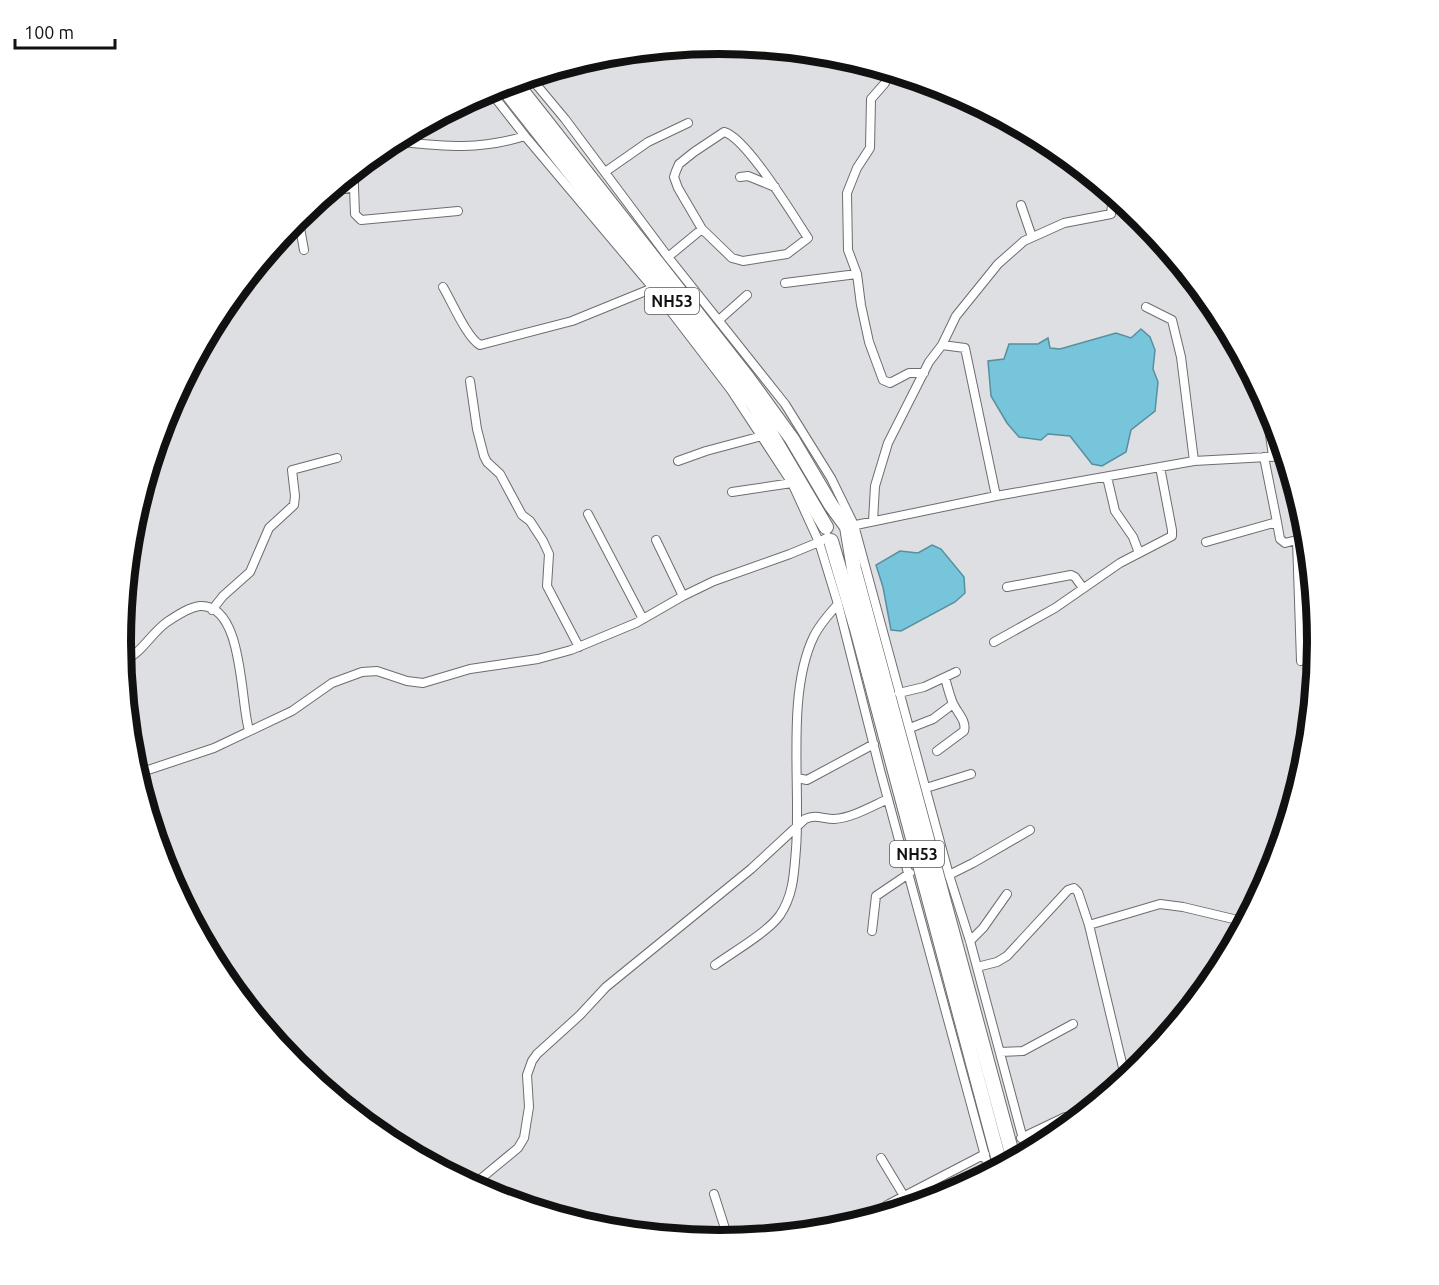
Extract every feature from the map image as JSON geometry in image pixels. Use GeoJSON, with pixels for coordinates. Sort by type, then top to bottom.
{"type":"FeatureCollection","features":[{"type":"Feature","properties":{"kind":"highway","name":"NH53"},"geometry":{"type":"LineString","coordinates":[[520,89],[747,377],[792,438],[847,527],[854,569],[1012,1153]]}},
{"type":"Feature","properties":{"kind":"highway","name":"NH53"},"geometry":{"type":"LineString","coordinates":[[508,94],[753,405],[826,537],[857,629],[999,1160]]}},
{"type":"Feature","properties":{"kind":"highway"},"geometry":{"type":"LineString","coordinates":[[831,521],[847,527],[840,542],[826,537],[831,521]]}},
{"type":"Feature","properties":{"kind":"street"},"geometry":{"type":"LineString","coordinates":[[886,78],[885,83],[871,99],[870,148],[857,168],[847,193],[848,250],[857,274],[869,342],[883,380],[890,383],[909,373],[924,373]]}},
{"type":"Feature","properties":{"kind":"street"},"geometry":{"type":"LineString","coordinates":[[535,83],[565,119],[668,257],[785,404],[831,478],[910,728],[949,875],[970,941],[1024,1146]]}},
{"type":"Feature","properties":{"kind":"street"},"geometry":{"type":"LineString","coordinates":[[496,98],[653,288],[731,390],[826,537],[838,604],[888,799],[988,1166]]}},
{"type":"Feature","properties":{"kind":"street"},"geometry":{"type":"LineString","coordinates":[[605,172],[656,138],[688,123]]}},
{"type":"Feature","properties":{"kind":"street"},"geometry":{"type":"LineString","coordinates":[[724,132],[734,136],[776,188],[808,238],[787,254],[743,261],[732,258],[702,229],[674,177],[679,164],[724,132]]}},
{"type":"Feature","properties":{"kind":"street"},"geometry":{"type":"LineString","coordinates":[[410,143],[460,147],[498,144],[525,136]]}},
{"type":"Feature","properties":{"kind":"street"},"geometry":{"type":"LineString","coordinates":[[740,177],[748,176],[776,188]]}},
{"type":"Feature","properties":{"kind":"street"},"geometry":{"type":"LineString","coordinates":[[354,182],[355,214],[361,220],[458,211]]}},
{"type":"Feature","properties":{"kind":"street"},"geometry":{"type":"LineString","coordinates":[[344,190],[354,188]]}},
{"type":"Feature","properties":{"kind":"street"},"geometry":{"type":"LineString","coordinates":[[873,521],[874,486],[888,443],[929,362],[942,345],[956,316],[998,264],[1024,241],[1064,223],[1111,214],[1112,204]]}},
{"type":"Feature","properties":{"kind":"street"},"geometry":{"type":"LineString","coordinates":[[1021,205],[1032,237]]}},
{"type":"Feature","properties":{"kind":"street"},"geometry":{"type":"LineString","coordinates":[[300,229],[304,250]]}},
{"type":"Feature","properties":{"kind":"street"},"geometry":{"type":"LineString","coordinates":[[668,257],[702,229]]}},
{"type":"Feature","properties":{"kind":"street"},"geometry":{"type":"LineString","coordinates":[[785,283],[857,274]]}},
{"type":"Feature","properties":{"kind":"street"},"geometry":{"type":"LineString","coordinates":[[443,287],[469,333],[480,345],[572,321],[653,288]]}},
{"type":"Feature","properties":{"kind":"street"},"geometry":{"type":"LineString","coordinates":[[718,320],[747,295]]}},
{"type":"Feature","properties":{"kind":"street"},"geometry":{"type":"LineString","coordinates":[[1146,308],[1172,320],[1181,357],[1194,461]]}},
{"type":"Feature","properties":{"kind":"street"},"geometry":{"type":"LineString","coordinates":[[942,345],[965,348],[996,496]]}},
{"type":"Feature","properties":{"kind":"street"},"geometry":{"type":"LineString","coordinates":[[470,381],[477,429],[484,456],[500,474],[522,515],[530,520],[543,541],[549,554],[547,586],[579,647]]}},
{"type":"Feature","properties":{"kind":"street"},"geometry":{"type":"LineString","coordinates":[[1268,429],[1276,522],[1280,539],[1287,544],[1297,540],[1301,661]]}},
{"type":"Feature","properties":{"kind":"street"},"geometry":{"type":"LineString","coordinates":[[678,461],[762,436]]}},
{"type":"Feature","properties":{"kind":"street"},"geometry":{"type":"LineString","coordinates":[[847,527],[996,496],[1194,461],[1278,456]]}},
{"type":"Feature","properties":{"kind":"street"},"geometry":{"type":"LineString","coordinates":[[212,610],[223,596],[250,572],[270,528],[294,505],[292,470],[337,458]]}},
{"type":"Feature","properties":{"kind":"street"},"geometry":{"type":"LineString","coordinates":[[994,642],[1055,608],[1120,563],[1172,536],[1160,467]]}},
{"type":"Feature","properties":{"kind":"street"},"geometry":{"type":"LineString","coordinates":[[1107,477],[1115,511],[1133,537],[1139,553]]}},
{"type":"Feature","properties":{"kind":"street"},"geometry":{"type":"LineString","coordinates":[[732,492],[792,483]]}},
{"type":"Feature","properties":{"kind":"street"},"geometry":{"type":"LineString","coordinates":[[588,514],[643,619]]}},
{"type":"Feature","properties":{"kind":"street"},"geometry":{"type":"LineString","coordinates":[[1206,542],[1276,522]]}},
{"type":"Feature","properties":{"kind":"street"},"geometry":{"type":"LineString","coordinates":[[145,771],[214,748],[292,711],[332,683],[362,672],[377,671],[407,681],[423,683],[470,669],[538,659],[579,647],[643,619],[714,581],[826,537]]}},
{"type":"Feature","properties":{"kind":"street"},"geometry":{"type":"LineString","coordinates":[[656,540],[683,596]]}},
{"type":"Feature","properties":{"kind":"street"},"geometry":{"type":"LineString","coordinates":[[1007,587],[1071,575],[1083,588]]}},
{"type":"Feature","properties":{"kind":"street"},"geometry":{"type":"LineString","coordinates":[[715,965],[770,925],[783,910],[793,885],[798,825],[797,717],[806,657],[823,620],[838,604]]}},
{"type":"Feature","properties":{"kind":"street"},"geometry":{"type":"LineString","coordinates":[[131,658],[165,623],[185,611],[198,606],[218,613],[229,626],[234,640],[239,660],[244,715],[249,730]]}},
{"type":"Feature","properties":{"kind":"street"},"geometry":{"type":"LineString","coordinates":[[899,693],[924,687],[956,672]]}},
{"type":"Feature","properties":{"kind":"street"},"geometry":{"type":"LineString","coordinates":[[937,751],[964,732],[965,724],[953,704],[945,678]]}},
{"type":"Feature","properties":{"kind":"street"},"geometry":{"type":"LineString","coordinates":[[910,728],[933,719],[953,704]]}},
{"type":"Feature","properties":{"kind":"street"},"geometry":{"type":"LineString","coordinates":[[796,778],[807,780],[874,744]]}},
{"type":"Feature","properties":{"kind":"street"},"geometry":{"type":"LineString","coordinates":[[926,788],[971,774]]}},
{"type":"Feature","properties":{"kind":"street"},"geometry":{"type":"LineString","coordinates":[[479,1179],[518,1148],[524,1138],[529,1107],[527,1075],[532,1060],[606,987],[751,870],[798,825],[810,817],[835,819],[888,799]]}},
{"type":"Feature","properties":{"kind":"street"},"geometry":{"type":"LineString","coordinates":[[949,875],[1030,830]]}},
{"type":"Feature","properties":{"kind":"street"},"geometry":{"type":"LineString","coordinates":[[872,931],[876,896],[910,873]]}},
{"type":"Feature","properties":{"kind":"street"},"geometry":{"type":"LineString","coordinates":[[977,967],[997,962],[1007,956],[1068,890],[1074,888],[1078,892],[1089,925],[1124,1070]]}},
{"type":"Feature","properties":{"kind":"street"},"geometry":{"type":"LineString","coordinates":[[970,941],[983,928],[1007,894]]}},
{"type":"Feature","properties":{"kind":"street"},"geometry":{"type":"LineString","coordinates":[[1089,925],[1160,904],[1238,920]]}},
{"type":"Feature","properties":{"kind":"street"},"geometry":{"type":"LineString","coordinates":[[1000,1053],[1023,1052],[1073,1024]]}},
{"type":"Feature","properties":{"kind":"street"},"geometry":{"type":"LineString","coordinates":[[1021,1138],[1066,1117]]}},
{"type":"Feature","properties":{"kind":"street"},"geometry":{"type":"LineString","coordinates":[[886,1207],[985,1154]]}},
{"type":"Feature","properties":{"kind":"street"},"geometry":{"type":"LineString","coordinates":[[881,1158],[904,1196]]}},
{"type":"Feature","properties":{"kind":"street"},"geometry":{"type":"LineString","coordinates":[[714,1194],[726,1231]]}},
{"type":"Feature","properties":{"kind":"water"},"geometry":{"type":"Polygon","coordinates":[[[1141,329],[1150,337],[1155,350],[1153,369],[1158,382],[1155,411],[1131,430],[1126,452],[1102,466],[1092,464],[1070,436],[1048,434],[1041,440],[1019,437],[1007,423],[991,396],[988,361],[1004,359],[1009,344],[1038,344],[1048,338],[1050,348],[1060,349],[1116,333],[1131,338],[1141,329]]]}},
{"type":"Feature","properties":{"kind":"water"},"geometry":{"type":"Polygon","coordinates":[[[932,545],[941,549],[964,577],[965,593],[955,602],[901,631],[891,630],[883,587],[876,565],[900,551],[918,553],[932,545]]]}}]}
